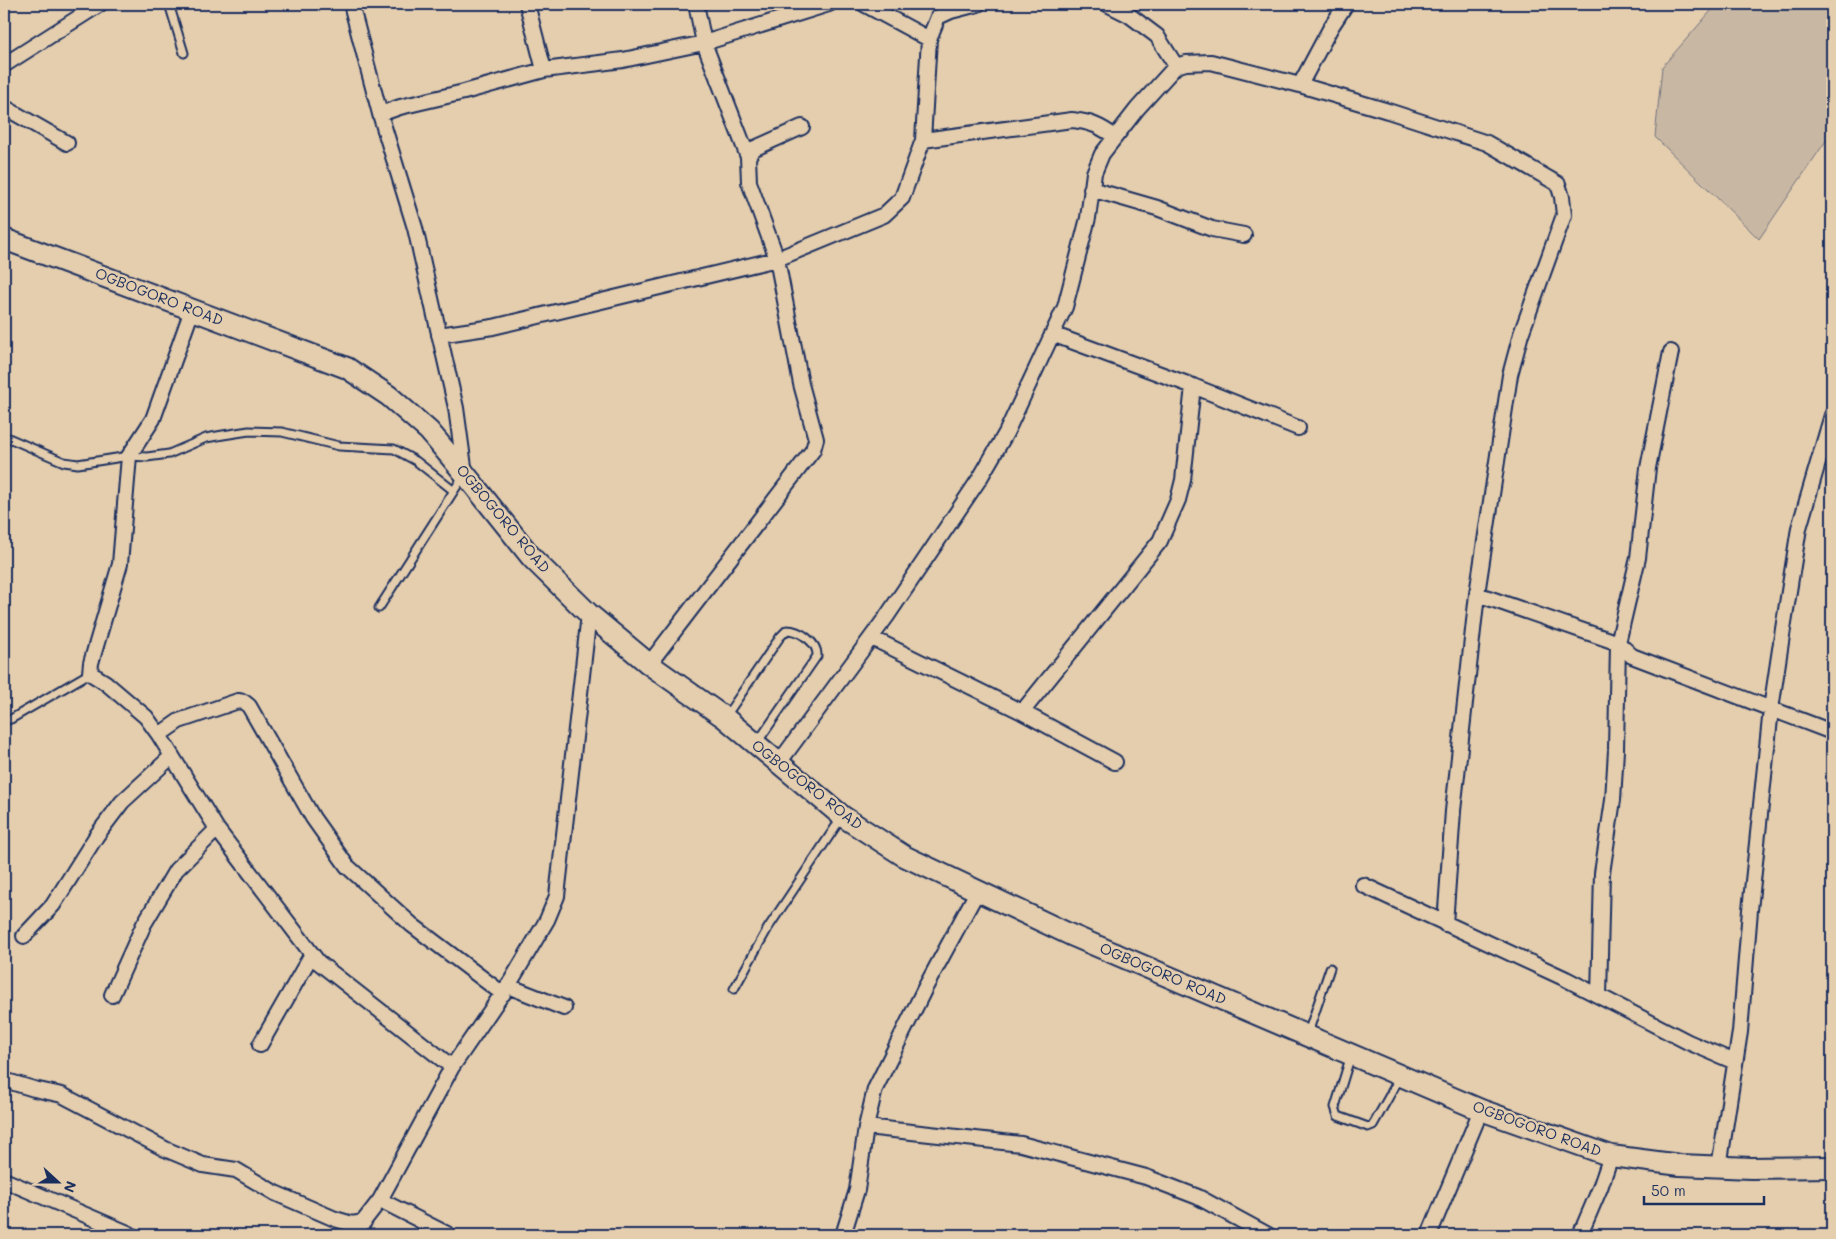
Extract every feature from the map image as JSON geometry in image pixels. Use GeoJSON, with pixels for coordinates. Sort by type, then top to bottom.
{"type":"FeatureCollection","features":[{"type":"Feature","properties":{"kind":"street"},"geometry":{"type":"LineString","coordinates":[[4,65],[100,4]]}},
{"type":"Feature","properties":{"kind":"street"},"geometry":{"type":"LineString","coordinates":[[351,4],[380,114],[415,228],[456,408],[465,474]]}},
{"type":"Feature","properties":{"kind":"street"},"geometry":{"type":"LineString","coordinates":[[527,4],[544,70]]}},
{"type":"Feature","properties":{"kind":"street"},"geometry":{"type":"LineString","coordinates":[[649,664],[813,450],[816,440],[801,384],[777,259],[749,182],[748,157],[704,43],[696,4]]}},
{"type":"Feature","properties":{"kind":"street"},"geometry":{"type":"LineString","coordinates":[[380,114],[400,106],[464,92],[544,70],[622,60],[704,43],[829,4]]}},
{"type":"Feature","properties":{"kind":"street"},"geometry":{"type":"LineString","coordinates":[[864,4],[929,39]]}},
{"type":"Feature","properties":{"kind":"street"},"geometry":{"type":"LineString","coordinates":[[438,335],[493,327],[777,259],[884,215],[902,198],[923,140],[929,39],[938,17],[951,11],[978,4]]}},
{"type":"Feature","properties":{"kind":"street"},"geometry":{"type":"LineString","coordinates":[[1107,4],[1129,15],[1157,36],[1176,66]]}},
{"type":"Feature","properties":{"kind":"street"},"geometry":{"type":"LineString","coordinates":[[1300,85],[1330,27],[1346,4]]}},
{"type":"Feature","properties":{"kind":"street"},"geometry":{"type":"LineString","coordinates":[[778,764],[872,638],[980,478],[1006,433],[1065,307],[1088,218],[1094,173],[1102,154],[1137,109],[1176,66],[1186,63],[1211,62],[1300,85],[1486,143],[1558,184],[1560,191],[1564,215],[1522,334],[1510,375],[1477,594],[1453,811],[1445,924]]}},
{"type":"Feature","properties":{"kind":"street"},"geometry":{"type":"LineString","coordinates":[[4,107],[67,144]]}},
{"type":"Feature","properties":{"kind":"street"},"geometry":{"type":"LineString","coordinates":[[923,140],[1072,120],[1098,125],[1116,137]]}},
{"type":"Feature","properties":{"kind":"street"},"geometry":{"type":"LineString","coordinates":[[748,157],[753,149],[802,127]]}},
{"type":"Feature","properties":{"kind":"street"},"geometry":{"type":"LineString","coordinates":[[1091,188],[1157,208],[1212,229],[1244,235]]}},
{"type":"Feature","properties":{"kind":"street","name":"OGBOGORO ROAD"},"geometry":{"type":"LineString","coordinates":[[4,238],[347,368],[388,396],[428,431],[532,558],[589,614],[649,664],[725,718],[842,816],[904,856],[1071,935],[1351,1055],[1481,1110],[1611,1156],[1680,1165],[1719,1167],[1832,1167]]}},
{"type":"Feature","properties":{"kind":"street"},"geometry":{"type":"LineString","coordinates":[[192,310],[153,419],[129,456],[120,564],[91,663],[90,673],[106,682],[146,717],[217,829],[318,962],[452,1067]]}},
{"type":"Feature","properties":{"kind":"street"},"geometry":{"type":"LineString","coordinates":[[1052,334],[1193,386],[1298,428]]}},
{"type":"Feature","properties":{"kind":"street"},"geometry":{"type":"LineString","coordinates":[[1598,996],[1602,873],[1613,800],[1616,750],[1616,660],[1618,643],[1638,558],[1648,468],[1671,352]]}},
{"type":"Feature","properties":{"kind":"street"},"geometry":{"type":"LineString","coordinates":[[1022,712],[1160,541],[1178,500],[1183,480],[1193,386]]}},
{"type":"Feature","properties":{"kind":"street"},"geometry":{"type":"LineString","coordinates":[[1719,1167],[1740,1032],[1750,910],[1771,709],[1799,528],[1832,415]]}},
{"type":"Feature","properties":{"kind":"street"},"geometry":{"type":"LineString","coordinates":[[1477,594],[1618,643],[1632,656],[1832,732]]}},
{"type":"Feature","properties":{"kind":"street"},"geometry":{"type":"LineString","coordinates":[[353,1235],[380,1200],[452,1067],[505,990],[547,920],[557,896],[589,614]]}},
{"type":"Feature","properties":{"kind":"street"},"geometry":{"type":"LineString","coordinates":[[872,638],[1022,712],[1115,762]]}},
{"type":"Feature","properties":{"kind":"street"},"geometry":{"type":"LineString","coordinates":[[1616,660],[1632,656]]}},
{"type":"Feature","properties":{"kind":"street"},"geometry":{"type":"LineString","coordinates":[[159,735],[179,721],[238,701],[244,702],[249,706],[313,818],[347,866],[412,925],[505,990],[564,1008]]}},
{"type":"Feature","properties":{"kind":"street"},"geometry":{"type":"LineString","coordinates":[[24,936],[53,905],[97,835],[122,802],[172,756]]}},
{"type":"Feature","properties":{"kind":"street"},"geometry":{"type":"LineString","coordinates":[[112,995],[144,924],[176,870],[217,829]]}},
{"type":"Feature","properties":{"kind":"street"},"geometry":{"type":"LineString","coordinates":[[1363,885],[1566,979],[1688,1042],[1735,1062]]}},
{"type":"Feature","properties":{"kind":"street"},"geometry":{"type":"LineString","coordinates":[[843,1235],[857,1190],[866,1127],[875,1089],[925,988],[977,892]]}},
{"type":"Feature","properties":{"kind":"street"},"geometry":{"type":"LineString","coordinates":[[260,1044],[312,954]]}},
{"type":"Feature","properties":{"kind":"street"},"geometry":{"type":"LineString","coordinates":[[4,1080],[62,1095],[165,1149],[203,1165],[236,1170],[274,1193],[336,1219],[352,1224],[364,1222]]}},
{"type":"Feature","properties":{"kind":"street"},"geometry":{"type":"LineString","coordinates":[[1430,1235],[1481,1110]]}},
{"type":"Feature","properties":{"kind":"street"},"geometry":{"type":"LineString","coordinates":[[866,1127],[1021,1144],[1146,1177],[1198,1197],[1268,1235]]}},
{"type":"Feature","properties":{"kind":"street"},"geometry":{"type":"LineString","coordinates":[[1580,1235],[1611,1156]]}},
{"type":"Feature","properties":{"kind":"street"},"geometry":{"type":"LineString","coordinates":[[4,1180],[130,1234]]}},
{"type":"Feature","properties":{"kind":"street"},"geometry":{"type":"LineString","coordinates":[[380,1200],[449,1235]]}},
{"type":"Feature","properties":{"kind":"lane"},"geometry":{"type":"LineString","coordinates":[[169,4],[184,54]]}},
{"type":"Feature","properties":{"kind":"lane"},"geometry":{"type":"LineString","coordinates":[[4,436],[64,462],[78,464],[129,456],[147,458],[169,454],[206,438],[249,431],[282,432],[339,446],[394,449],[416,461],[454,491]]}},
{"type":"Feature","properties":{"kind":"lane"},"geometry":{"type":"LineString","coordinates":[[379,608],[465,474]]}},
{"type":"Feature","properties":{"kind":"lane"},"geometry":{"type":"LineString","coordinates":[[725,718],[780,637],[787,630],[800,633],[815,646],[817,656],[755,745]]}},
{"type":"Feature","properties":{"kind":"lane"},"geometry":{"type":"LineString","coordinates":[[4,721],[11,719],[90,673]]}},
{"type":"Feature","properties":{"kind":"lane"},"geometry":{"type":"LineString","coordinates":[[734,990],[768,928],[842,816]]}},
{"type":"Feature","properties":{"kind":"lane"},"geometry":{"type":"LineString","coordinates":[[1307,1036],[1330,968]]}},
{"type":"Feature","properties":{"kind":"lane"},"geometry":{"type":"LineString","coordinates":[[1351,1055],[1335,1107],[1335,1112],[1338,1116],[1368,1127],[1373,1125],[1401,1076]]}},
{"type":"Feature","properties":{"kind":"shaded area"},"geometry":{"type":"Polygon","coordinates":[[[1717,4],[1832,4],[1832,132],[1759,239],[1655,137],[1662,67],[1717,4]]]}}]}
